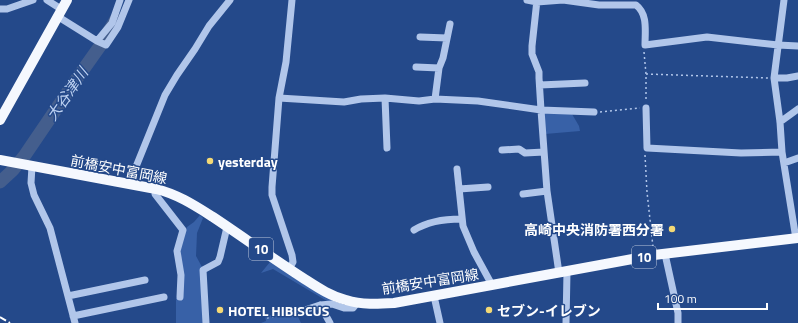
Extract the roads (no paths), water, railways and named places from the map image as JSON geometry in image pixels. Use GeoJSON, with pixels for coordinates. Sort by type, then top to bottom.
{"type":"FeatureCollection","features":[{"type":"Feature","properties":{"kind":"main road"},"geometry":{"type":"LineString","coordinates":[[0,120],[67,0]]}},
{"type":"Feature","properties":{"kind":"main road","name":"前橋安中富岡線"},"geometry":{"type":"LineString","coordinates":[[1,160],[156,189],[176,195],[228,226],[289,269],[334,296],[346,301],[366,304],[394,303],[660,254],[797,238]]}},
{"type":"Feature","properties":{"kind":"street"},"geometry":{"type":"LineString","coordinates":[[0,9],[7,9],[33,0]]}},
{"type":"Feature","properties":{"kind":"street"},"geometry":{"type":"LineString","coordinates":[[47,0],[59,13],[100,42],[106,44],[118,27],[129,0]]}},
{"type":"Feature","properties":{"kind":"street"},"geometry":{"type":"LineString","coordinates":[[100,42],[112,23],[120,0]]}},
{"type":"Feature","properties":{"kind":"street"},"geometry":{"type":"LineString","coordinates":[[129,184],[165,95],[209,26],[230,0]]}},
{"type":"Feature","properties":{"kind":"street"},"geometry":{"type":"LineString","coordinates":[[289,269],[293,262],[292,255],[272,195],[278,98],[286,62],[292,0]]}},
{"type":"Feature","properties":{"kind":"street"},"geometry":{"type":"LineString","coordinates":[[527,0],[563,0],[599,5],[636,5],[641,10],[644,19],[645,44],[707,38],[798,46]]}},
{"type":"Feature","properties":{"kind":"street"},"geometry":{"type":"LineString","coordinates":[[784,0],[774,78],[780,122],[782,152],[797,238]]}},
{"type":"Feature","properties":{"kind":"street"},"geometry":{"type":"LineString","coordinates":[[537,1],[532,54],[539,72],[547,191],[563,272],[566,323]]}},
{"type":"Feature","properties":{"kind":"street"},"geometry":{"type":"LineString","coordinates":[[435,99],[439,68],[443,58],[450,24]]}},
{"type":"Feature","properties":{"kind":"street"},"geometry":{"type":"LineString","coordinates":[[420,37],[447,38]]}},
{"type":"Feature","properties":{"kind":"street"},"geometry":{"type":"LineString","coordinates":[[416,66],[439,68]]}},
{"type":"Feature","properties":{"kind":"street"},"geometry":{"type":"LineString","coordinates":[[774,78],[798,76]]}},
{"type":"Feature","properties":{"kind":"street"},"geometry":{"type":"LineString","coordinates":[[540,85],[585,83]]}},
{"type":"Feature","properties":{"kind":"street"},"geometry":{"type":"LineString","coordinates":[[278,98],[344,102],[361,99],[385,98],[419,101],[435,99],[478,101],[541,110],[594,112]]}},
{"type":"Feature","properties":{"kind":"street"},"geometry":{"type":"LineString","coordinates":[[385,98],[386,148]]}},
{"type":"Feature","properties":{"kind":"street"},"geometry":{"type":"LineString","coordinates":[[646,108],[647,148],[741,153],[782,152]]}},
{"type":"Feature","properties":{"kind":"street"},"geometry":{"type":"LineString","coordinates":[[780,122],[798,109]]}},
{"type":"Feature","properties":{"kind":"street"},"geometry":{"type":"LineString","coordinates":[[502,150],[519,149],[525,153],[544,152]]}},
{"type":"Feature","properties":{"kind":"street"},"geometry":{"type":"LineString","coordinates":[[784,163],[798,158]]}},
{"type":"Feature","properties":{"kind":"street"},"geometry":{"type":"LineString","coordinates":[[32,166],[31,182],[34,195],[50,228],[74,319],[164,297]]}},
{"type":"Feature","properties":{"kind":"street"},"geometry":{"type":"LineString","coordinates":[[457,169],[461,219],[465,234],[492,285]]}},
{"type":"Feature","properties":{"kind":"street"},"geometry":{"type":"LineString","coordinates":[[459,189],[488,187]]}},
{"type":"Feature","properties":{"kind":"street"},"geometry":{"type":"LineString","coordinates":[[156,189],[155,194],[183,230],[177,251],[181,275],[180,298]]}},
{"type":"Feature","properties":{"kind":"street"},"geometry":{"type":"LineString","coordinates":[[523,194],[547,191]]}},
{"type":"Feature","properties":{"kind":"street"},"geometry":{"type":"LineString","coordinates":[[414,230],[421,226],[450,219],[461,219]]}},
{"type":"Feature","properties":{"kind":"street"},"geometry":{"type":"LineString","coordinates":[[206,323],[204,270],[218,262],[228,226]]}},
{"type":"Feature","properties":{"kind":"street"},"geometry":{"type":"LineString","coordinates":[[660,254],[678,313],[678,323]]}},
{"type":"Feature","properties":{"kind":"street"},"geometry":{"type":"LineString","coordinates":[[68,296],[145,280]]}},
{"type":"Feature","properties":{"kind":"street"},"geometry":{"type":"LineString","coordinates":[[434,296],[440,323]]}},
{"type":"Feature","properties":{"kind":"street"},"geometry":{"type":"LineString","coordinates":[[293,312],[300,312],[320,305],[332,304],[353,308],[357,303]]}},
{"type":"Feature","properties":{"kind":"street"},"geometry":{"type":"LineString","coordinates":[[320,305],[330,323]]}},
{"type":"Feature","properties":{"kind":"waterway","name":"大谷津川"},"geometry":{"type":"LineString","coordinates":[[0,182],[13,170],[25,155],[100,46],[116,19]]}},
{"type":"Feature","properties":{"kind":"railway"},"geometry":{"type":"LineString","coordinates":[[0,317],[10,323]]}},
{"type":"Feature","properties":{"kind":"place","name":"yesterday"},"geometry":{"type":"Point","coordinates":[210,161]}},
{"type":"Feature","properties":{"kind":"place","name":"高崎中央消防署西分署"},"geometry":{"type":"Point","coordinates":[672,229]}},
{"type":"Feature","properties":{"kind":"place","name":"HOTEL HIBISCUS"},"geometry":{"type":"Point","coordinates":[220,310]}},
{"type":"Feature","properties":{"kind":"place","name":"セブン-イレブン"},"geometry":{"type":"Point","coordinates":[489,310]}}]}
